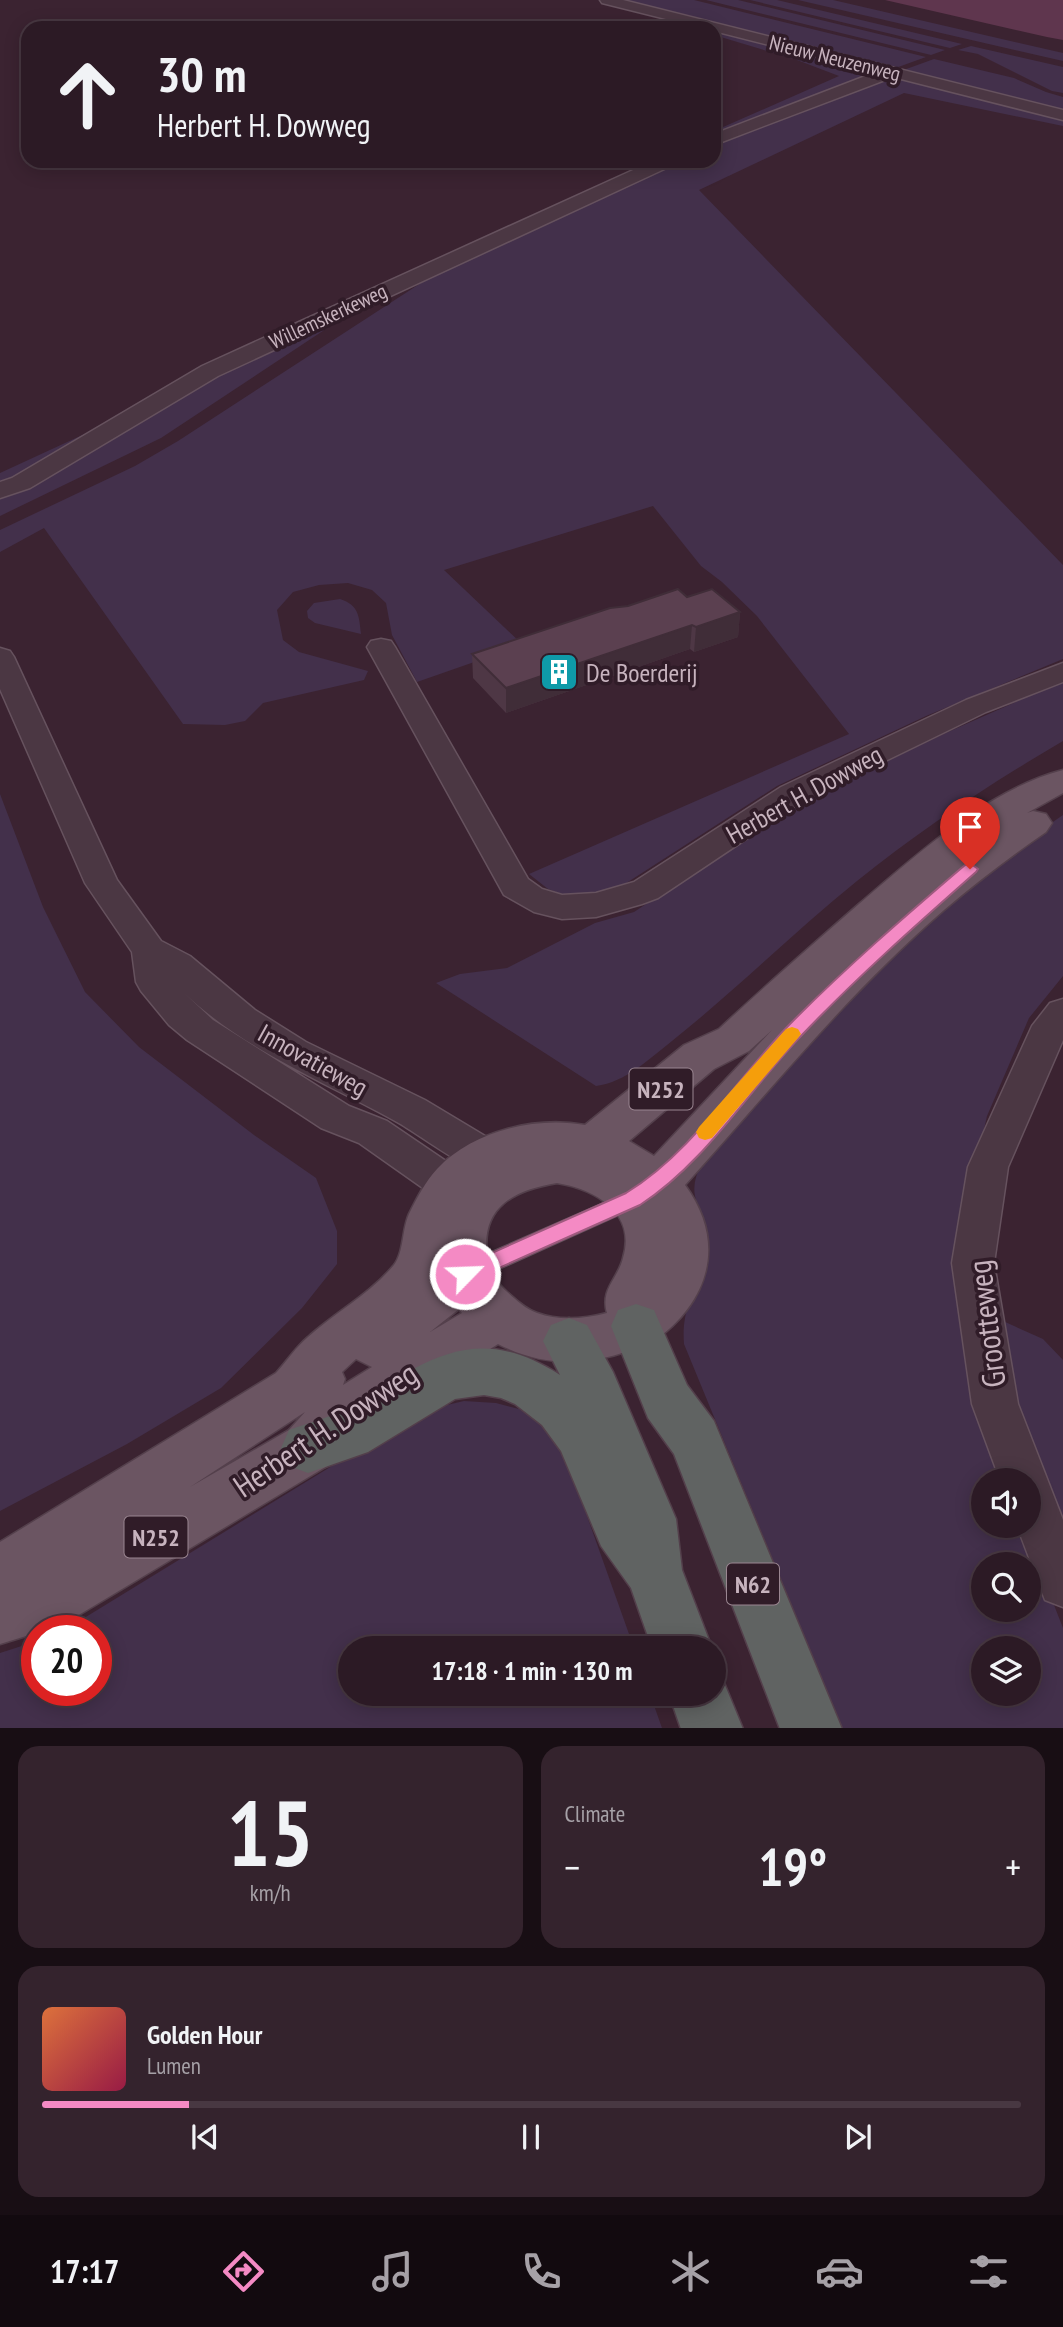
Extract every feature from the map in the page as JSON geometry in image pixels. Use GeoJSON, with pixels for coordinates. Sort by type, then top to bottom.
{"type":"FeatureCollection","features":[{"type":"Feature","properties":{"kind":"highway","name":"N62"},"geometry":{"type":"LineString","coordinates":[[646,1318],[667,1401],[695,1439],[811,1728]]}},
{"type":"Feature","properties":{"kind":"highway"},"geometry":{"type":"LineString","coordinates":[[569,1341],[594,1389],[648,1519],[653,1570],[678,1636]]}},
{"type":"Feature","properties":{"kind":"highway"},"geometry":{"type":"LineString","coordinates":[[309,1448],[350,1434],[417,1392],[451,1376],[480,1371],[509,1375],[531,1385],[554,1402],[572,1422],[622,1530],[653,1570]]}},
{"type":"Feature","properties":{"kind":"highway"},"geometry":{"type":"LineString","coordinates":[[704,1706],[712,1728]]}},
{"type":"Feature","properties":{"kind":"main road","name":"N252"},"geometry":{"type":"LineString","coordinates":[[621,1172],[719,1070],[734,1040],[933,861],[1021,799],[1046,786],[1063,781]]}},
{"type":"Feature","properties":{"kind":"main road","name":"N252"},"geometry":{"type":"LineString","coordinates":[[621,1172],[734,1101],[793,1032],[891,938],[970,869],[1063,803]]}},
{"type":"Feature","properties":{"kind":"main road"},"geometry":{"type":"LineString","coordinates":[[575,1141],[621,1172],[670,1202],[685,1235],[685,1256],[674,1286],[646,1318],[592,1340],[569,1341],[531,1335],[499,1317],[473,1289],[444,1266],[460,1251],[463,1227],[453,1199],[472,1165],[486,1156],[529,1142],[575,1141]]}},
{"type":"Feature","properties":{"kind":"main road"},"geometry":{"type":"LineString","coordinates":[[453,1199],[490,1185],[515,1170],[544,1164],[574,1165],[621,1172]]}},
{"type":"Feature","properties":{"kind":"main road","name":"Herbert H. Dowweg"},"geometry":{"type":"LineString","coordinates":[[0,1580],[13,1567],[295,1390],[345,1367],[383,1340],[444,1266]]}},
{"type":"Feature","properties":{"kind":"main road","name":"Herbert H. Dowweg"},"geometry":{"type":"LineString","coordinates":[[0,1615],[41,1604],[309,1448],[335,1418],[499,1317]]}},
{"type":"Feature","properties":{"kind":"street","name":"Nieuw Neuzenweg"},"geometry":{"type":"LineString","coordinates":[[607,0],[690,21]]}},
{"type":"Feature","properties":{"kind":"street","name":"Nieuw Neuzenweg"},"geometry":{"type":"LineString","coordinates":[[721,29],[1063,115]]}},
{"type":"Feature","properties":{"kind":"street"},"geometry":{"type":"LineString","coordinates":[[721,137],[791,108],[891,72]]}},
{"type":"Feature","properties":{"kind":"street","name":"Willemskerkeweg"},"geometry":{"type":"LineString","coordinates":[[0,491],[21,483],[210,371],[652,168]]}},
{"type":"Feature","properties":{"kind":"street","name":"Herbert H. Dowweg"},"geometry":{"type":"LineString","coordinates":[[381,647],[516,887],[527,898],[548,906],[599,905],[646,890],[792,794],[976,706],[1063,672]]}},
{"type":"Feature","properties":{"kind":"street","name":"Innovatieweg"},"geometry":{"type":"LineString","coordinates":[[0,657],[102,883],[149,950],[154,982],[182,1015],[213,1039],[335,1117],[355,1143],[453,1199]]}},
{"type":"Feature","properties":{"kind":"street","name":"Innovatieweg"},"geometry":{"type":"LineString","coordinates":[[149,950],[177,965],[242,1020],[293,1052],[411,1111],[486,1156]]}},
{"type":"Feature","properties":{"kind":"street","name":"Grootteweg"},"geometry":{"type":"LineString","coordinates":[[1019,1468],[995,1404],[973,1263],[988,1167],[1045,1036],[1063,1013]]}},
{"type":"Feature","properties":{"kind":"street"},"geometry":{"type":"LineString","coordinates":[[1041,1525],[1063,1582]]}},
{"type":"Feature","properties":{"kind":"lane"},"geometry":{"type":"LineString","coordinates":[[444,1266],[621,1172]]}},
{"type":"Feature","properties":{"kind":"shaded area"},"geometry":{"type":"Polygon","coordinates":[[[614,0],[694,0],[926,57],[890,70],[721,27],[721,21],[697,21],[614,0]]]}},
{"type":"Feature","properties":{"kind":"shaded area"},"geometry":{"type":"Polygon","coordinates":[[[706,0],[738,0],[945,50],[931,55],[706,0]]]}},
{"type":"Feature","properties":{"kind":"shaded area"},"geometry":{"type":"Polygon","coordinates":[[[750,0],[777,0],[962,44],[950,48],[750,0]]]}},
{"type":"Feature","properties":{"kind":"shaded area"},"geometry":{"type":"Polygon","coordinates":[[[798,0],[833,0],[1063,53],[1063,61],[798,0]]]}},
{"type":"Feature","properties":{"kind":"shaded area"},"geometry":{"type":"Polygon","coordinates":[[[885,0],[1063,0],[1063,40],[1047,37],[885,0]]]}},
{"type":"Feature","properties":{"kind":"shaded area"},"geometry":{"type":"Polygon","coordinates":[[[721,32],[866,68],[873,75],[721,135],[721,128],[839,76],[721,37],[721,32]]]}},
{"type":"Feature","properties":{"kind":"shaded area"},"geometry":{"type":"Polygon","coordinates":[[[971,46],[1063,67],[1063,93],[1052,91],[978,54],[958,50],[971,46]]]}},
{"type":"Feature","properties":{"kind":"shaded area"},"geometry":{"type":"Polygon","coordinates":[[[934,59],[1014,78],[1063,97],[1063,114],[898,72],[934,59]]]}},
{"type":"Feature","properties":{"kind":"shaded area"},"geometry":{"type":"Polygon","coordinates":[[[894,78],[1063,118],[1063,126],[904,93],[699,190],[1063,565],[1063,659],[926,716],[777,786],[614,891],[567,896],[548,889],[529,874],[849,734],[757,616],[701,566],[653,506],[444,570],[523,645],[417,682],[392,635],[386,603],[372,590],[348,583],[319,585],[293,592],[277,610],[283,640],[299,652],[368,671],[364,680],[263,703],[245,721],[225,725],[183,724],[44,528],[0,552],[0,530],[135,466],[178,441],[441,270],[664,168],[721,168],[721,142],[885,79],[894,78]]]}},
{"type":"Feature","properties":{"kind":"shaded area"},"geometry":{"type":"Polygon","coordinates":[[[356,309],[161,438],[0,516],[0,473],[356,309]]]}},
{"type":"Feature","properties":{"kind":"shaded area"},"geometry":{"type":"Polygon","coordinates":[[[340,599],[354,608],[361,634],[315,623],[308,618],[307,611],[314,603],[340,599]]]}},
{"type":"Feature","properties":{"kind":"shaded area"},"geometry":{"type":"Polygon","coordinates":[[[1063,681],[1063,741],[957,807],[906,843],[834,900],[696,1022],[646,1062],[617,1080],[596,1086],[436,983],[460,974],[507,968],[595,923],[634,912],[800,803],[948,732],[1063,681]]]}},
{"type":"Feature","properties":{"kind":"shaded area"},"geometry":{"type":"Polygon","coordinates":[[[0,794],[43,907],[85,992],[139,1047],[254,1135],[316,1178],[337,1231],[337,1264],[302,1308],[221,1388],[127,1444],[0,1511],[0,794]]]}},
{"type":"Feature","properties":{"kind":"shaded area"},"geometry":{"type":"Polygon","coordinates":[[[1063,815],[1063,976],[1029,1018],[987,1116],[965,1214],[974,1379],[1001,1468],[971,1468],[971,1538],[1028,1538],[1033,1552],[971,1552],[971,1622],[1041,1622],[1041,1572],[1063,1628],[1063,1728],[842,1728],[684,1344],[685,1318],[706,1247],[705,1232],[695,1196],[695,1182],[714,1141],[927,920],[1031,837],[1063,815]]]}},
{"type":"Feature","properties":{"kind":"shaded area"},"geometry":{"type":"Polygon","coordinates":[[[994,1317],[1043,1339],[1063,1360],[1063,1528],[1041,1481],[1041,1468],[1035,1468],[994,1317]]]}},
{"type":"Feature","properties":{"kind":"shaded area"},"geometry":{"type":"Polygon","coordinates":[[[464,1401],[496,1403],[519,1409],[546,1427],[566,1457],[630,1636],[338,1636],[338,1706],[654,1706],[662,1728],[0,1728],[0,1653],[21,1646],[21,1706],[112,1706],[112,1615],[89,1615],[384,1434],[434,1408],[464,1401]]]}},
{"type":"Feature","properties":{"kind":"building"},"geometry":{"type":"Polygon","coordinates":[[[678,589],[687,597],[712,589],[740,612],[696,627],[692,625],[506,688],[472,654],[610,608],[628,606],[678,589]]]}},
{"type":"Feature","properties":{"kind":"slow traffic"},"geometry":{"type":"LineString","coordinates":[[705,1132],[792,1034]]}},
{"type":"Feature","properties":{"kind":"place","name":"De Boerderij"},"geometry":{"type":"Point","coordinates":[559,672]}},
{"type":"Feature","properties":{"kind":"route"},"geometry":{"type":"LineString","coordinates":[[465,1274],[633,1199],[657,1184],[793,1032],[936,896],[970,869]]}}]}
